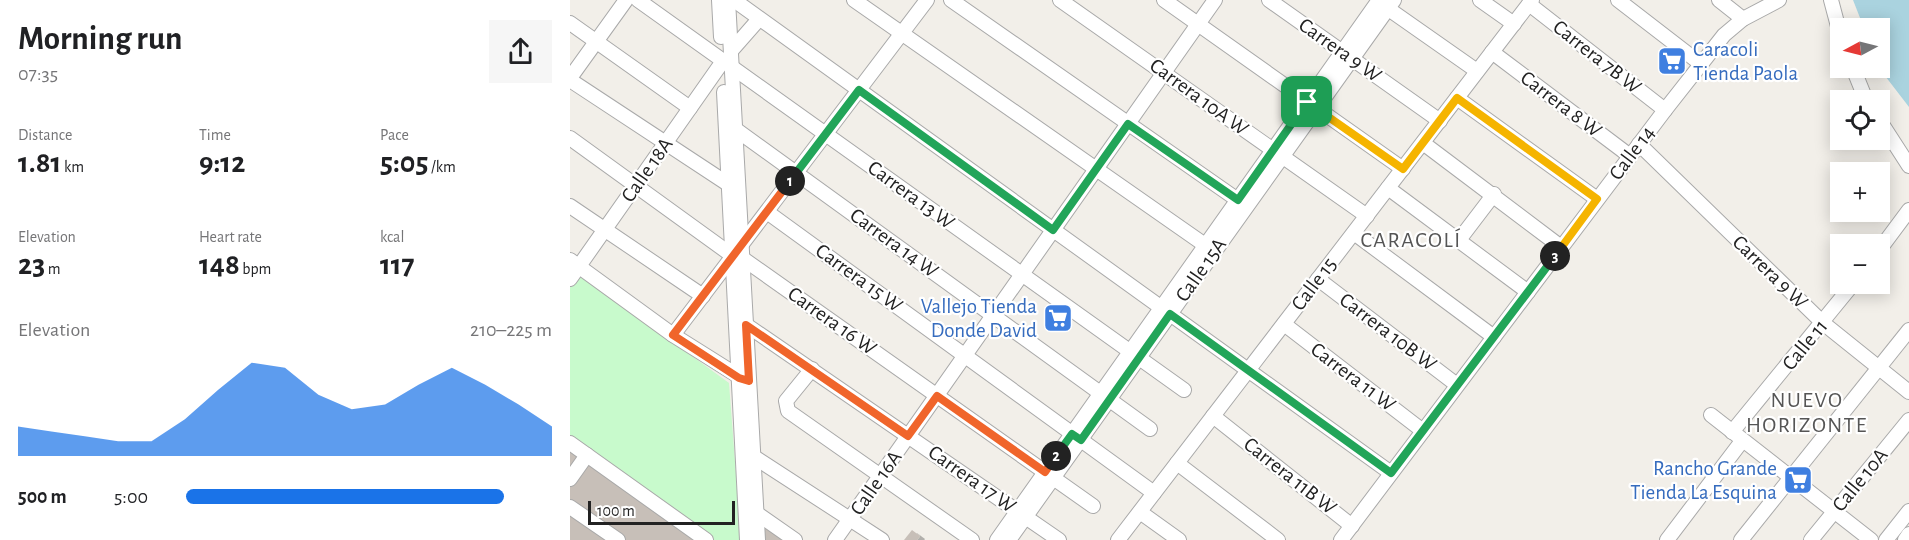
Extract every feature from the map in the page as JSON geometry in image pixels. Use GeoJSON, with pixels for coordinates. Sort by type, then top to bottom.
{"type":"FeatureCollection","features":[{"type":"Feature","properties":{"kind":"street"},"geometry":{"type":"LineString","coordinates":[[626,0],[570,79],[664,144],[734,188]]}},
{"type":"Feature","properties":{"kind":"street","name":"Carrera 13 W"},"geometry":{"type":"LineString","coordinates":[[638,0],[728,59],[826,134],[1184,390]]}},
{"type":"Feature","properties":{"kind":"street"},"geometry":{"type":"LineString","coordinates":[[718,0],[728,59]]}},
{"type":"Feature","properties":{"kind":"street"},"geometry":{"type":"LineString","coordinates":[[728,0],[730,125],[740,252],[741,321],[751,510],[758,540]]}},
{"type":"Feature","properties":{"kind":"street"},"geometry":{"type":"LineString","coordinates":[[734,0],[1391,473]]}},
{"type":"Feature","properties":{"kind":"street"},"geometry":{"type":"LineString","coordinates":[[854,0],[1097,168],[1204,254]]}},
{"type":"Feature","properties":{"kind":"street"},"geometry":{"type":"LineString","coordinates":[[673,335],[740,252],[767,212],[927,0]]}},
{"type":"Feature","properties":{"kind":"street"},"geometry":{"type":"LineString","coordinates":[[951,0],[1242,203]]}},
{"type":"Feature","properties":{"kind":"street","name":"Carrera 10A W"},"geometry":{"type":"LineString","coordinates":[[1060,0],[1367,216]]}},
{"type":"Feature","properties":{"kind":"street"},"geometry":{"type":"LineString","coordinates":[[1164,0],[1403,169]]}},
{"type":"Feature","properties":{"kind":"street","name":"Calle 16A"},"geometry":{"type":"LineString","coordinates":[[835,540],[1215,0]]}},
{"type":"Feature","properties":{"kind":"street","name":"Carrera 9 W"},"geometry":{"type":"LineString","coordinates":[[1269,0],[1440,121]]}},
{"type":"Feature","properties":{"kind":"street"},"geometry":{"type":"LineString","coordinates":[[1480,0],[1514,24]]}},
{"type":"Feature","properties":{"kind":"street"},"geometry":{"type":"LineString","coordinates":[[1618,0],[1701,64]]}},
{"type":"Feature","properties":{"kind":"street"},"geometry":{"type":"LineString","coordinates":[[1719,0],[1743,19]]}},
{"type":"Feature","properties":{"kind":"street","name":"Calle 14"},"geometry":{"type":"LineString","coordinates":[[1352,526],[1701,64],[1724,36],[1743,19],[1779,0]]}},
{"type":"Feature","properties":{"kind":"street"},"geometry":{"type":"LineString","coordinates":[[1831,0],[1836,18]]}},
{"type":"Feature","properties":{"kind":"street"},"geometry":{"type":"LineString","coordinates":[[1383,2],[1478,71]]}},
{"type":"Feature","properties":{"kind":"street","name":"Calle 15A"},"geometry":{"type":"LineString","coordinates":[[997,540],[1021,514],[1049,475],[1383,2]]}},
{"type":"Feature","properties":{"kind":"street","name":"Calle 15"},"geometry":{"type":"LineString","coordinates":[[1119,540],[1530,2]]}},
{"type":"Feature","properties":{"kind":"street","name":"Carrera 7B W"},"geometry":{"type":"LineString","coordinates":[[1530,2],[1665,110]]}},
{"type":"Feature","properties":{"kind":"street","name":"Calle 18A"},"geometry":{"type":"LineString","coordinates":[[570,279],[574,263],[604,230],[690,108],[759,19]]}},
{"type":"Feature","properties":{"kind":"street"},"geometry":{"type":"LineString","coordinates":[[570,23],[690,108]]}},
{"type":"Feature","properties":{"kind":"street","name":"Carrera 8 W"},"geometry":{"type":"LineString","coordinates":[[1492,52],[1630,156]]}},
{"type":"Feature","properties":{"kind":"street"},"geometry":{"type":"LineString","coordinates":[[1457,98],[1597,199]]}},
{"type":"Feature","properties":{"kind":"street","name":"Carrera 14 W"},"geometry":{"type":"LineString","coordinates":[[730,125],[1150,429]]}},
{"type":"Feature","properties":{"kind":"street"},"geometry":{"type":"LineString","coordinates":[[1890,137],[1909,166]]}},
{"type":"Feature","properties":{"kind":"street","name":"Carrera 16 W"},"geometry":{"type":"LineString","coordinates":[[570,138],[740,252],[937,396],[1093,506]]}},
{"type":"Feature","properties":{"kind":"street"},"geometry":{"type":"LineString","coordinates":[[1423,142],[1561,247]]}},
{"type":"Feature","properties":{"kind":"street","name":"Carrera 9 W"},"geometry":{"type":"LineString","coordinates":[[1639,144],[1823,323],[1909,392]]}},
{"type":"Feature","properties":{"kind":"street"},"geometry":{"type":"LineString","coordinates":[[1388,188],[1528,292]]}},
{"type":"Feature","properties":{"kind":"street"},"geometry":{"type":"LineString","coordinates":[[1459,240],[1494,194]]}},
{"type":"Feature","properties":{"kind":"street"},"geometry":{"type":"LineString","coordinates":[[570,206],[703,296]]}},
{"type":"Feature","properties":{"kind":"street"},"geometry":{"type":"LineString","coordinates":[[1890,236],[1909,210]]}},
{"type":"Feature","properties":{"kind":"street","name":"Carrera 15 W"},"geometry":{"type":"LineString","coordinates":[[767,212],[1154,493]]}},
{"type":"Feature","properties":{"kind":"street"},"geometry":{"type":"LineString","coordinates":[[1354,233],[1494,337]]}},
{"type":"Feature","properties":{"kind":"street"},"geometry":{"type":"LineString","coordinates":[[574,263],[673,335],[744,380]]}},
{"type":"Feature","properties":{"kind":"street","name":"Carrera 10B W"},"geometry":{"type":"LineString","coordinates":[[1318,279],[1457,385]]}},
{"type":"Feature","properties":{"kind":"street","name":"Calle 11"},"geometry":{"type":"LineString","coordinates":[[1667,540],[1737,437],[1845,294]]}},
{"type":"Feature","properties":{"kind":"street","name":"Carrera 17 W"},"geometry":{"type":"LineString","coordinates":[[741,321],[1059,540]]}},
{"type":"Feature","properties":{"kind":"street","name":"Carrera 11 W"},"geometry":{"type":"LineString","coordinates":[[1284,324],[1423,431]]}},
{"type":"Feature","properties":{"kind":"street"},"geometry":{"type":"LineString","coordinates":[[1741,540],[1909,330]]}},
{"type":"Feature","properties":{"kind":"street"},"geometry":{"type":"LineString","coordinates":[[812,369],[786,400],[785,405],[788,411],[972,540]]}},
{"type":"Feature","properties":{"kind":"street"},"geometry":{"type":"LineString","coordinates":[[1711,415],[1870,540]]}},
{"type":"Feature","properties":{"kind":"street","name":"Carrera 11B W"},"geometry":{"type":"LineString","coordinates":[[1214,416],[1352,526],[1341,540]]}},
{"type":"Feature","properties":{"kind":"street","name":"Calle 10A"},"geometry":{"type":"LineString","coordinates":[[1811,540],[1909,420]]}},
{"type":"Feature","properties":{"kind":"street"},"geometry":{"type":"LineString","coordinates":[[570,442],[706,540]]}},
{"type":"Feature","properties":{"kind":"street"},"geometry":{"type":"LineString","coordinates":[[748,453],[882,540]]}},
{"type":"Feature","properties":{"kind":"street"},"geometry":{"type":"LineString","coordinates":[[570,479],[587,455]]}},
{"type":"Feature","properties":{"kind":"street"},"geometry":{"type":"LineString","coordinates":[[1177,463],[1278,540]]}},
{"type":"Feature","properties":{"kind":"street"},"geometry":{"type":"LineString","coordinates":[[570,507],[618,540]]}},
{"type":"Feature","properties":{"kind":"street"},"geometry":{"type":"LineString","coordinates":[[747,540],[751,510]]}},
{"type":"Feature","properties":{"kind":"street"},"geometry":{"type":"LineString","coordinates":[[751,510],[795,540]]}},
{"type":"Feature","properties":{"kind":"street"},"geometry":{"type":"LineString","coordinates":[[1886,540],[1909,511]]}},
{"type":"Feature","properties":{"kind":"street"},"geometry":{"type":"LineString","coordinates":[[1140,512],[1179,540]]}},
{"type":"Feature","properties":{"kind":"street","name":"Calle 15A"},"geometry":{"type":"LineString","coordinates":[[1009,540],[1021,514]]}},
{"type":"Feature","properties":{"kind":"street"},"geometry":{"type":"LineString","coordinates":[[1905,540],[1909,534]]}},
{"type":"Feature","properties":{"kind":"green space"},"geometry":{"type":"Polygon","coordinates":[[[579,274],[729,383],[741,540],[714,540],[570,439],[570,287],[579,274]]]}},
{"type":"Feature","properties":{"kind":"water"},"geometry":{"type":"Polygon","coordinates":[[[1853,0],[1909,0],[1909,107],[1887,78],[1890,78],[1890,18],[1860,18],[1853,0]]]}},
{"type":"Feature","properties":{"kind":"building"},"geometry":{"type":"Polygon","coordinates":[[[570,447],[581,455],[570,472],[570,447]]]}},
{"type":"Feature","properties":{"kind":"building"},"geometry":{"type":"Polygon","coordinates":[[[589,460],[700,540],[624,540],[570,503],[570,484],[589,460]]]}},
{"type":"Feature","properties":{"kind":"building"},"geometry":{"type":"Polygon","coordinates":[[[570,509],[615,540],[570,540],[570,509]]]}},
{"type":"Feature","properties":{"kind":"building"},"geometry":{"type":"Polygon","coordinates":[[[761,521],[789,540],[762,540],[761,521]]]}},
{"type":"Feature","properties":{"kind":"building"},"geometry":{"type":"Polygon","coordinates":[[[912,530],[920,536],[917,540],[904,540],[912,530]]]}},
{"type":"Feature","properties":{"kind":"place","name":"Caracoli Tienda Paola"},"geometry":{"type":"Point","coordinates":[1672,61]}},
{"type":"Feature","properties":{"kind":"place","name":"Vallejo Tienda Donde David"},"geometry":{"type":"Point","coordinates":[1058,318]}},
{"type":"Feature","properties":{"kind":"place","name":"Rancho Grande Tienda La Esquina"},"geometry":{"type":"Point","coordinates":[1798,480]}},
{"type":"Feature","properties":{"kind":"district","name":"CARACOLÍ"},"geometry":{"type":"Point","coordinates":[1411,240]}},
{"type":"Feature","properties":{"kind":"district","name":"NUEVO HORIZONTE"},"geometry":{"type":"Point","coordinates":[1807,413]}},
{"type":"Feature","properties":{"kind":"route"},"geometry":{"type":"LineString","coordinates":[[859,90],[1053,230],[1128,124],[1238,200],[1307,102],[1403,169],[1457,98],[1597,199],[1391,473],[1170,314],[1081,440],[1072,434],[1045,472],[937,396],[908,436],[746,325],[749,381],[739,378],[673,335],[859,90]]}}]}
